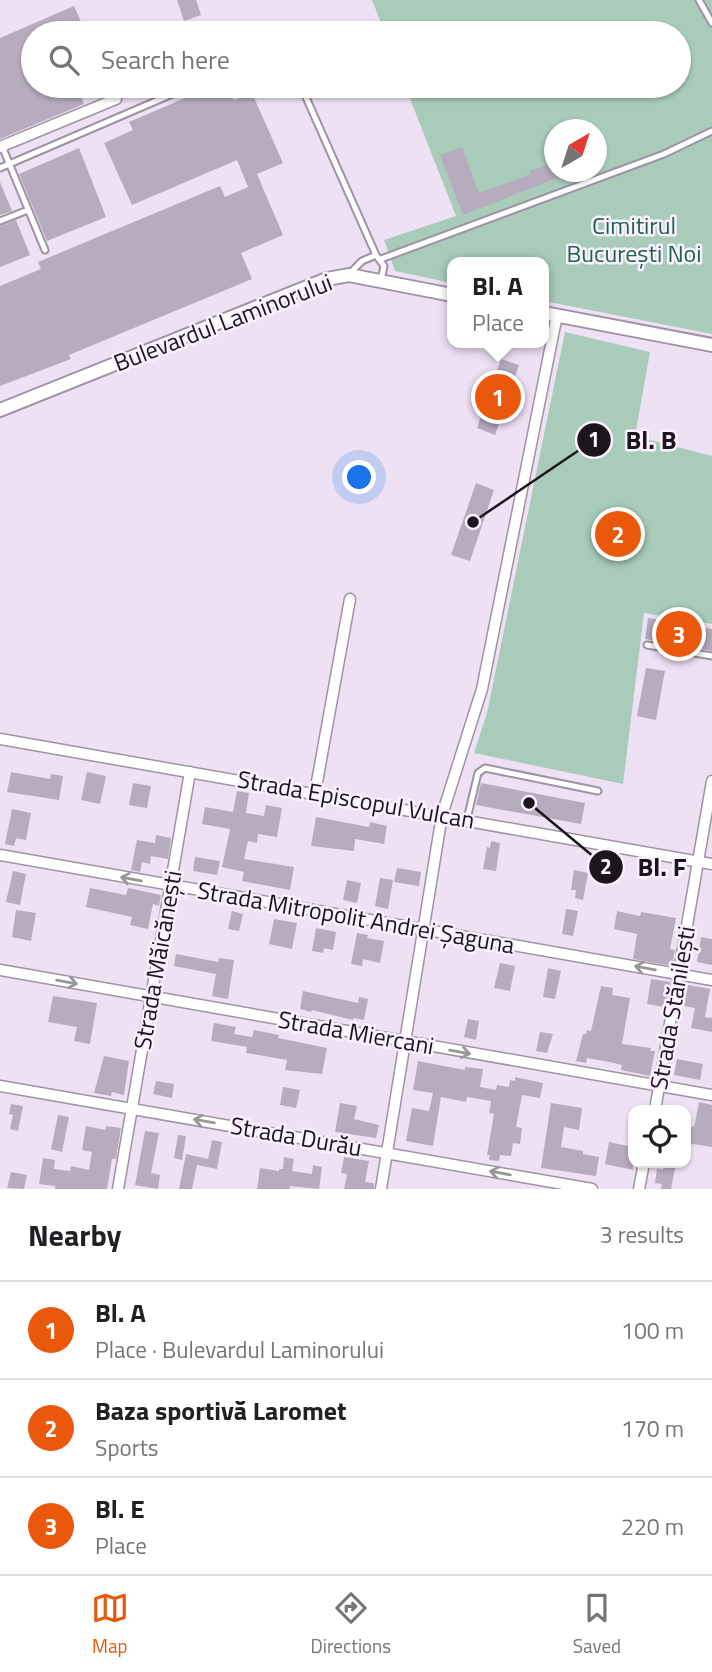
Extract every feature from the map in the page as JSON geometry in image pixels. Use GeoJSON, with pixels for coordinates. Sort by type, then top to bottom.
{"type":"FeatureCollection","features":[{"type":"Feature","properties":{"kind":"street"},"geometry":{"type":"LineString","coordinates":[[1,147],[116,99]]}},
{"type":"Feature","properties":{"kind":"street","name":"Bulevardul Laminorului"},"geometry":{"type":"LineString","coordinates":[[0,410],[327,279],[349,275],[447,294]]}},
{"type":"Feature","properties":{"kind":"street"},"geometry":{"type":"LineString","coordinates":[[549,314],[712,345]]}},
{"type":"Feature","properties":{"kind":"street"},"geometry":{"type":"LineString","coordinates":[[382,1189],[442,815],[482,689],[558,315]]}},
{"type":"Feature","properties":{"kind":"street"},"geometry":{"type":"LineString","coordinates":[[316,793],[350,599]]}},
{"type":"Feature","properties":{"kind":"street","name":"Strada Episcopul Vulcan"},"geometry":{"type":"LineString","coordinates":[[0,739],[712,864]]}},
{"type":"Feature","properties":{"kind":"street","name":"Strada Măicănești"},"geometry":{"type":"LineString","coordinates":[[118,1189],[190,772]]}},
{"type":"Feature","properties":{"kind":"street","name":"Strada Stănilești"},"geometry":{"type":"LineString","coordinates":[[655,1105],[712,781]]}},
{"type":"Feature","properties":{"kind":"street","name":"Strada Mitropolit Andrei Șaguna"},"geometry":{"type":"LineString","coordinates":[[0,855],[712,980]]}},
{"type":"Feature","properties":{"kind":"street","name":"Strada Miercani"},"geometry":{"type":"LineString","coordinates":[[0,970],[712,1095]]}},
{"type":"Feature","properties":{"kind":"street","name":"Strada Durău"},"geometry":{"type":"LineString","coordinates":[[0,1086],[592,1189]]}},
{"type":"Feature","properties":{"kind":"street"},"geometry":{"type":"LineString","coordinates":[[639,1189],[643,1168]]}},
{"type":"Feature","properties":{"kind":"lane"},"geometry":{"type":"LineString","coordinates":[[699,0],[712,23]]}},
{"type":"Feature","properties":{"kind":"lane"},"geometry":{"type":"LineString","coordinates":[[0,168],[163,98]]}},
{"type":"Feature","properties":{"kind":"lane"},"geometry":{"type":"LineString","coordinates":[[306,98],[384,266],[381,281]]}},
{"type":"Feature","properties":{"kind":"lane"},"geometry":{"type":"LineString","coordinates":[[349,275],[362,261],[664,154],[712,131]]}},
{"type":"Feature","properties":{"kind":"lane"},"geometry":{"type":"LineString","coordinates":[[1,147],[45,250]]}},
{"type":"Feature","properties":{"kind":"lane"},"geometry":{"type":"LineString","coordinates":[[0,222],[28,210]]}},
{"type":"Feature","properties":{"kind":"lane"},"geometry":{"type":"LineString","coordinates":[[648,645],[712,656]]}},
{"type":"Feature","properties":{"kind":"lane"},"geometry":{"type":"LineString","coordinates":[[467,819],[478,773],[485,768],[598,791]]}},
{"type":"Feature","properties":{"kind":"green space","name":"Cimitirul București Noi"},"geometry":{"type":"Polygon","coordinates":[[[372,0],[712,0],[712,334],[549,302],[549,257],[447,257],[447,282],[395,271],[384,240],[456,216],[410,98],[691,98],[691,21],[380,21],[372,0]]]}},
{"type":"Feature","properties":{"kind":"green space"},"geometry":{"type":"Polygon","coordinates":[[[565,332],[650,352],[635,436],[712,456],[712,624],[644,613],[623,784],[474,753],[487,713],[565,332]]]}},
{"type":"Feature","properties":{"kind":"building"},"geometry":{"type":"Polygon","coordinates":[[[177,0],[196,0],[201,15],[184,21],[177,0]]]}},
{"type":"Feature","properties":{"kind":"building"},"geometry":{"type":"Polygon","coordinates":[[[74,6],[81,21],[39,21],[74,6]]]}},
{"type":"Feature","properties":{"kind":"building"},"geometry":{"type":"Polygon","coordinates":[[[21,29],[21,98],[82,98],[84,104],[0,139],[0,38],[21,29]]]}},
{"type":"Feature","properties":{"kind":"building"},"geometry":{"type":"Polygon","coordinates":[[[185,98],[254,98],[283,163],[257,174],[283,235],[241,253],[252,279],[69,355],[71,359],[0,386],[0,286],[41,269],[38,262],[220,186],[225,197],[248,187],[237,160],[132,205],[104,143],[133,130],[129,122],[185,98]]]}},
{"type":"Feature","properties":{"kind":"building"},"geometry":{"type":"Polygon","coordinates":[[[462,147],[479,193],[531,174],[529,171],[544,166],[544,182],[547,182],[463,215],[440,155],[462,147]]]}},
{"type":"Feature","properties":{"kind":"building"},"geometry":{"type":"Polygon","coordinates":[[[79,148],[106,217],[47,241],[19,174],[79,148]]]}},
{"type":"Feature","properties":{"kind":"building"},"geometry":{"type":"Polygon","coordinates":[[[0,182],[12,211],[0,215],[0,182]]]}},
{"type":"Feature","properties":{"kind":"building"},"geometry":{"type":"Polygon","coordinates":[[[16,220],[30,255],[0,267],[0,226],[16,220]]]}},
{"type":"Feature","properties":{"kind":"building"},"geometry":{"type":"Polygon","coordinates":[[[501,359],[519,365],[495,435],[477,428],[501,359]]]}},
{"type":"Feature","properties":{"kind":"building"},"geometry":{"type":"Polygon","coordinates":[[[476,483],[494,490],[470,561],[451,555],[476,483]]]}},
{"type":"Feature","properties":{"kind":"building"},"geometry":{"type":"Polygon","coordinates":[[[648,618],[712,629],[712,651],[645,639],[648,618]]]}},
{"type":"Feature","properties":{"kind":"building"},"geometry":{"type":"Polygon","coordinates":[[[646,668],[665,671],[656,720],[637,716],[646,668]]]}},
{"type":"Feature","properties":{"kind":"building"},"geometry":{"type":"Polygon","coordinates":[[[11,772],[50,779],[51,774],[63,776],[59,800],[7,792],[11,772]]]}},
{"type":"Feature","properties":{"kind":"building"},"geometry":{"type":"Polygon","coordinates":[[[87,772],[106,776],[100,804],[81,800],[87,772]]]}},
{"type":"Feature","properties":{"kind":"building"},"geometry":{"type":"Polygon","coordinates":[[[133,783],[151,786],[147,808],[129,805],[133,783]]]}},
{"type":"Feature","properties":{"kind":"building"},"geometry":{"type":"Polygon","coordinates":[[[481,783],[585,803],[581,824],[476,805],[481,783]]]}},
{"type":"Feature","properties":{"kind":"building"},"geometry":{"type":"Polygon","coordinates":[[[237,791],[249,793],[246,813],[264,816],[266,805],[282,808],[277,837],[258,834],[257,843],[248,841],[244,859],[294,867],[290,890],[242,881],[244,872],[222,867],[230,829],[202,824],[205,807],[233,812],[237,791]]]}},
{"type":"Feature","properties":{"kind":"building"},"geometry":{"type":"Polygon","coordinates":[[[12,809],[31,813],[26,840],[16,838],[14,846],[5,844],[12,809]]]}},
{"type":"Feature","properties":{"kind":"building"},"geometry":{"type":"Polygon","coordinates":[[[316,817],[369,827],[370,822],[387,826],[384,844],[355,839],[354,851],[311,846],[316,817]]]}},
{"type":"Feature","properties":{"kind":"building"},"geometry":{"type":"Polygon","coordinates":[[[156,835],[171,838],[168,859],[151,856],[150,864],[142,862],[140,872],[131,870],[137,840],[155,843],[156,835]]]}},
{"type":"Feature","properties":{"kind":"building"},"geometry":{"type":"Polygon","coordinates":[[[491,841],[500,843],[496,871],[483,869],[487,847],[490,848],[491,841]]]}},
{"type":"Feature","properties":{"kind":"building"},"geometry":{"type":"Polygon","coordinates":[[[195,857],[220,861],[217,875],[193,871],[195,857]]]}},
{"type":"Feature","properties":{"kind":"building"},"geometry":{"type":"Polygon","coordinates":[[[397,868],[421,872],[419,886],[394,882],[397,868]]]}},
{"type":"Feature","properties":{"kind":"building"},"geometry":{"type":"Polygon","coordinates":[[[574,870],[588,873],[583,900],[575,898],[576,890],[571,890],[574,870]]]}},
{"type":"Feature","properties":{"kind":"building"},"geometry":{"type":"Polygon","coordinates":[[[13,871],[26,874],[20,905],[6,902],[13,871]]]}},
{"type":"Feature","properties":{"kind":"building"},"geometry":{"type":"Polygon","coordinates":[[[380,878],[393,880],[388,909],[375,906],[380,878]]]}},
{"type":"Feature","properties":{"kind":"building"},"geometry":{"type":"Polygon","coordinates":[[[347,880],[361,883],[357,903],[343,900],[347,880]]]}},
{"type":"Feature","properties":{"kind":"building"},"geometry":{"type":"Polygon","coordinates":[[[90,888],[126,895],[128,888],[161,895],[159,906],[153,904],[148,929],[130,925],[132,917],[86,907],[90,888]]]}},
{"type":"Feature","properties":{"kind":"building"},"geometry":{"type":"Polygon","coordinates":[[[566,909],[578,911],[573,936],[562,934],[566,909]]]}},
{"type":"Feature","properties":{"kind":"building"},"geometry":{"type":"Polygon","coordinates":[[[16,910],[36,913],[31,941],[12,937],[16,910]]]}},
{"type":"Feature","properties":{"kind":"building"},"geometry":{"type":"Polygon","coordinates":[[[232,911],[243,914],[239,931],[228,929],[232,911]]]}},
{"type":"Feature","properties":{"kind":"building"},"geometry":{"type":"Polygon","coordinates":[[[617,911],[640,916],[641,912],[676,918],[670,949],[675,950],[672,966],[633,959],[637,934],[614,929],[617,911]]]}},
{"type":"Feature","properties":{"kind":"building"},"geometry":{"type":"Polygon","coordinates":[[[274,919],[297,923],[292,949],[269,944],[274,919]]]}},
{"type":"Feature","properties":{"kind":"building"},"geometry":{"type":"Polygon","coordinates":[[[316,928],[336,932],[333,950],[324,948],[323,953],[312,951],[316,928]]]}},
{"type":"Feature","properties":{"kind":"building"},"geometry":{"type":"Polygon","coordinates":[[[357,933],[384,941],[380,963],[363,959],[362,966],[351,964],[357,933]]]}},
{"type":"Feature","properties":{"kind":"building"},"geometry":{"type":"Polygon","coordinates":[[[701,937],[712,939],[712,965],[697,962],[701,937]]]}},
{"type":"Feature","properties":{"kind":"building"},"geometry":{"type":"Polygon","coordinates":[[[176,954],[218,962],[219,958],[234,960],[228,999],[212,996],[216,974],[174,966],[176,954]]]}},
{"type":"Feature","properties":{"kind":"building"},"geometry":{"type":"Polygon","coordinates":[[[500,963],[515,966],[510,991],[494,988],[500,963]]]}},
{"type":"Feature","properties":{"kind":"building"},"geometry":{"type":"Polygon","coordinates":[[[548,968],[561,971],[555,999],[543,997],[548,968]]]}},
{"type":"Feature","properties":{"kind":"building"},"geometry":{"type":"Polygon","coordinates":[[[651,979],[670,982],[665,1007],[647,1004],[651,979]]]}},
{"type":"Feature","properties":{"kind":"building"},"geometry":{"type":"Polygon","coordinates":[[[688,985],[710,989],[705,1017],[712,1018],[712,1032],[691,1028],[695,1008],[684,1006],[688,985]]]}},
{"type":"Feature","properties":{"kind":"building"},"geometry":{"type":"Polygon","coordinates":[[[601,986],[613,988],[612,995],[630,998],[622,1044],[651,1048],[650,1051],[655,1051],[650,1076],[621,1070],[622,1065],[609,1062],[587,1058],[586,1063],[576,1061],[583,1034],[586,1034],[587,1030],[591,1031],[601,986]]]}},
{"type":"Feature","properties":{"kind":"building"},"geometry":{"type":"Polygon","coordinates":[[[303,991],[358,1003],[359,997],[368,999],[364,1020],[300,1009],[303,991]]]}},
{"type":"Feature","properties":{"kind":"building"},"geometry":{"type":"Polygon","coordinates":[[[53,996],[97,1003],[90,1044],[74,1041],[77,1027],[48,1022],[53,996]]]}},
{"type":"Feature","properties":{"kind":"building"},"geometry":{"type":"Polygon","coordinates":[[[468,1019],[479,1021],[476,1040],[464,1037],[468,1019]]]}},
{"type":"Feature","properties":{"kind":"building"},"geometry":{"type":"Polygon","coordinates":[[[214,1023],[236,1027],[234,1034],[252,1037],[254,1030],[327,1048],[322,1074],[285,1070],[287,1060],[246,1053],[247,1047],[211,1041],[214,1023]]]}},
{"type":"Feature","properties":{"kind":"building"},"geometry":{"type":"Polygon","coordinates":[[[540,1032],[553,1034],[547,1053],[536,1051],[540,1032]]]}},
{"type":"Feature","properties":{"kind":"building"},"geometry":{"type":"Polygon","coordinates":[[[104,1056],[129,1061],[124,1095],[112,1092],[111,1096],[94,1093],[104,1056]]]}},
{"type":"Feature","properties":{"kind":"building"},"geometry":{"type":"Polygon","coordinates":[[[677,1059],[703,1064],[700,1080],[674,1075],[677,1059]]]}},
{"type":"Feature","properties":{"kind":"building"},"geometry":{"type":"Polygon","coordinates":[[[418,1061],[465,1070],[465,1067],[483,1069],[480,1087],[496,1090],[497,1085],[509,1087],[510,1080],[515,1081],[515,1077],[543,1083],[540,1098],[522,1095],[516,1127],[522,1128],[520,1144],[513,1143],[511,1156],[500,1155],[499,1161],[489,1160],[490,1155],[487,1155],[494,1114],[489,1113],[491,1101],[467,1097],[466,1102],[441,1097],[433,1146],[406,1141],[412,1108],[429,1111],[433,1093],[413,1090],[418,1061]]]}},
{"type":"Feature","properties":{"kind":"building"},"geometry":{"type":"Polygon","coordinates":[[[156,1081],[174,1084],[172,1098],[153,1094],[156,1081]]]}},
{"type":"Feature","properties":{"kind":"building"},"geometry":{"type":"Polygon","coordinates":[[[283,1087],[300,1090],[296,1108],[280,1105],[283,1087]]]}},
{"type":"Feature","properties":{"kind":"building"},"geometry":{"type":"Polygon","coordinates":[[[699,1102],[712,1105],[712,1147],[691,1144],[691,1126],[694,1127],[699,1102]]]}},
{"type":"Feature","properties":{"kind":"building"},"geometry":{"type":"Polygon","coordinates":[[[340,1103],[357,1106],[354,1119],[379,1125],[376,1138],[335,1132],[340,1103]]]}},
{"type":"Feature","properties":{"kind":"building"},"geometry":{"type":"Polygon","coordinates":[[[551,1103],[582,1108],[579,1130],[564,1127],[561,1147],[599,1157],[596,1176],[541,1168],[551,1103]]]}},
{"type":"Feature","properties":{"kind":"building"},"geometry":{"type":"Polygon","coordinates":[[[11,1104],[23,1106],[18,1131],[10,1129],[13,1115],[9,1114],[11,1104]]]}},
{"type":"Feature","properties":{"kind":"building"},"geometry":{"type":"Polygon","coordinates":[[[58,1115],[69,1117],[62,1152],[51,1149],[58,1115]]]}},
{"type":"Feature","properties":{"kind":"building"},"geometry":{"type":"Polygon","coordinates":[[[86,1126],[105,1130],[106,1126],[121,1128],[107,1189],[55,1189],[55,1186],[39,1184],[43,1158],[55,1160],[54,1169],[70,1171],[71,1166],[89,1170],[92,1152],[82,1150],[86,1126]]]}},
{"type":"Feature","properties":{"kind":"building"},"geometry":{"type":"Polygon","coordinates":[[[145,1131],[159,1133],[151,1173],[160,1175],[158,1189],[135,1185],[145,1131]]]}},
{"type":"Feature","properties":{"kind":"building"},"geometry":{"type":"Polygon","coordinates":[[[178,1135],[186,1136],[182,1160],[174,1158],[178,1135]]]}},
{"type":"Feature","properties":{"kind":"building"},"geometry":{"type":"Polygon","coordinates":[[[212,1140],[222,1142],[217,1169],[197,1165],[192,1189],[179,1189],[186,1154],[208,1159],[212,1140]]]}},
{"type":"Feature","properties":{"kind":"building"},"geometry":{"type":"Polygon","coordinates":[[[609,1142],[628,1146],[628,1168],[633,1170],[605,1164],[609,1142]]]}},
{"type":"Feature","properties":{"kind":"building"},"geometry":{"type":"Polygon","coordinates":[[[284,1157],[294,1159],[292,1171],[312,1174],[313,1165],[322,1167],[319,1189],[290,1186],[290,1189],[257,1189],[260,1168],[279,1171],[283,1169],[284,1157]]]}},
{"type":"Feature","properties":{"kind":"building"},"geometry":{"type":"Polygon","coordinates":[[[344,1157],[369,1161],[365,1182],[374,1183],[374,1189],[344,1189],[347,1174],[341,1173],[344,1157]]]}},
{"type":"Feature","properties":{"kind":"building"},"geometry":{"type":"Polygon","coordinates":[[[675,1168],[671,1189],[661,1189],[662,1184],[655,1183],[657,1169],[675,1168]]]}},
{"type":"Feature","properties":{"kind":"building"},"geometry":{"type":"Polygon","coordinates":[[[11,1172],[27,1175],[24,1189],[7,1188],[11,1172]]]}},
{"type":"Feature","properties":{"kind":"place","name":"Bl. A"},"geometry":{"type":"Point","coordinates":[498,397]}},
{"type":"Feature","properties":{"kind":"place","name":"Bl. B"},"geometry":{"type":"Point","coordinates":[473,522]}},
{"type":"Feature","properties":{"kind":"place","name":"Baza sportivă Laromet"},"geometry":{"type":"Point","coordinates":[618,534]}},
{"type":"Feature","properties":{"kind":"place","name":"Bl. E"},"geometry":{"type":"Point","coordinates":[679,634]}},
{"type":"Feature","properties":{"kind":"place","name":"Bl. F"},"geometry":{"type":"Point","coordinates":[529,803]}}]}
